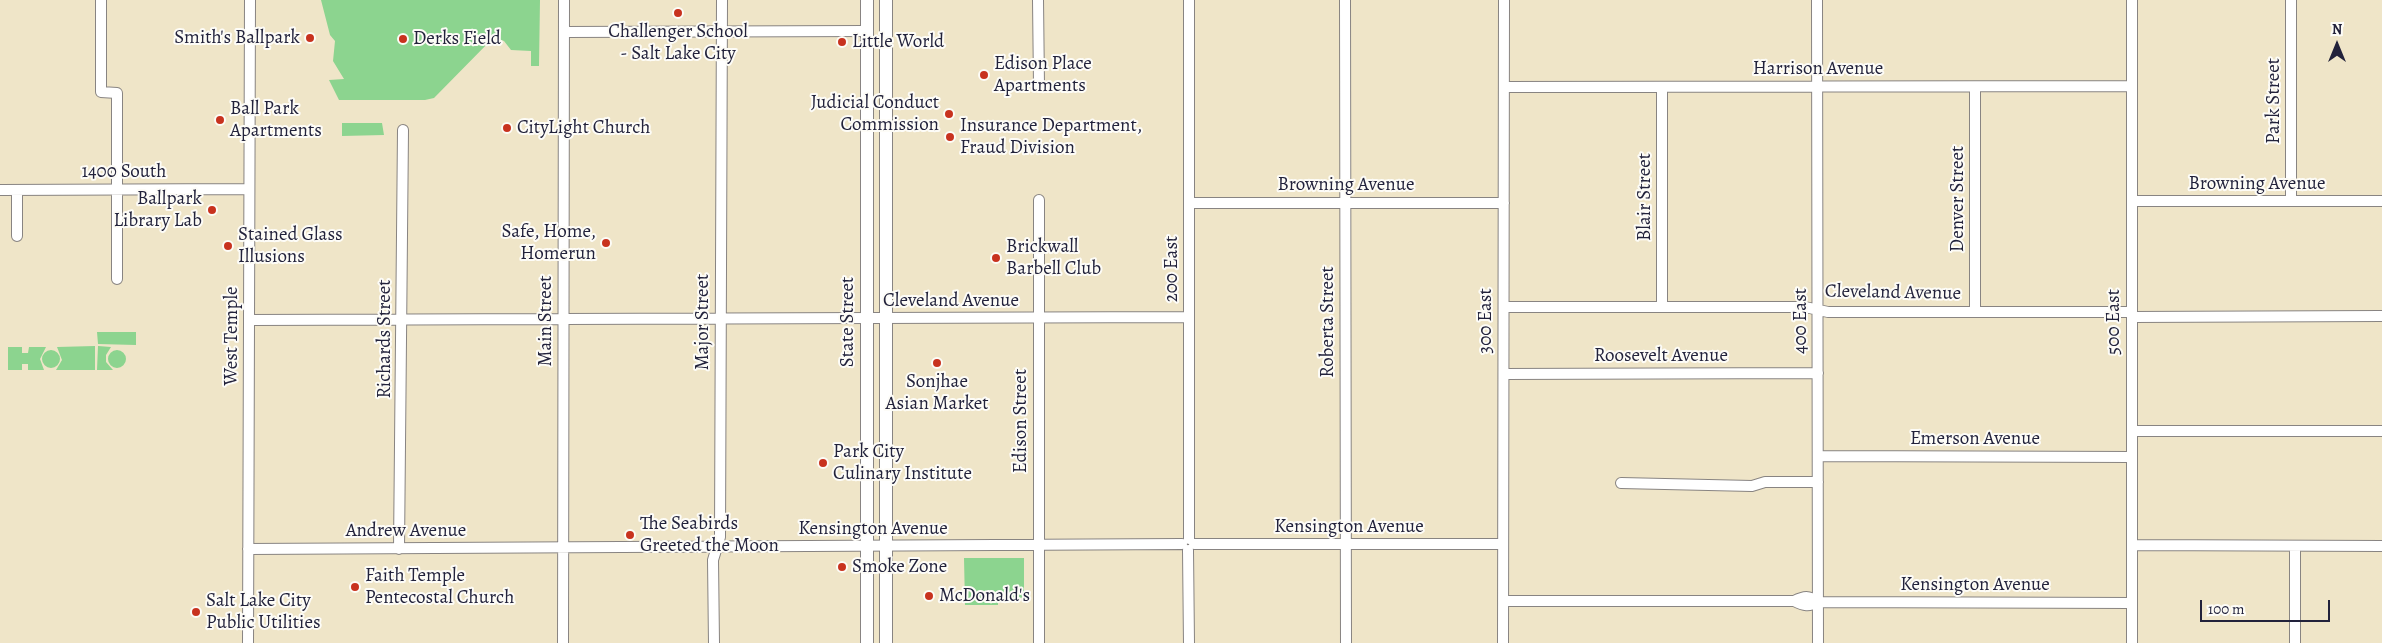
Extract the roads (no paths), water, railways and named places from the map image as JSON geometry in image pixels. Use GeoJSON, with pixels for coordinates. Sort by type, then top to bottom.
{"type":"FeatureCollection","features":[{"type":"Feature","properties":{"kind":"main road","name":"State Street"},"geometry":{"type":"LineString","coordinates":[[867,0],[867,643]]}},
{"type":"Feature","properties":{"kind":"main road","name":"State Street"},"geometry":{"type":"LineString","coordinates":[[886,0],[886,643]]}},
{"type":"Feature","properties":{"kind":"street"},"geometry":{"type":"LineString","coordinates":[[101,0],[101,92],[118,93],[117,279]]}},
{"type":"Feature","properties":{"kind":"street","name":"West Temple"},"geometry":{"type":"LineString","coordinates":[[248,643],[250,0]]}},
{"type":"Feature","properties":{"kind":"street","name":"Main Street"},"geometry":{"type":"LineString","coordinates":[[563,643],[564,0]]}},
{"type":"Feature","properties":{"kind":"street","name":"Major Street"},"geometry":{"type":"LineString","coordinates":[[714,643],[713,560],[720,537],[722,0]]}},
{"type":"Feature","properties":{"kind":"street"},"geometry":{"type":"LineString","coordinates":[[1038,0],[1039,85]]}},
{"type":"Feature","properties":{"kind":"street","name":"200 East"},"geometry":{"type":"LineString","coordinates":[[1189,0],[1189,643]]}},
{"type":"Feature","properties":{"kind":"street","name":"Roberta Street"},"geometry":{"type":"LineString","coordinates":[[1345,0],[1346,643]]}},
{"type":"Feature","properties":{"kind":"street","name":"300 East"},"geometry":{"type":"LineString","coordinates":[[1503,643],[1504,0]]}},
{"type":"Feature","properties":{"kind":"street","name":"400 East"},"geometry":{"type":"LineString","coordinates":[[1817,0],[1818,643]]}},
{"type":"Feature","properties":{"kind":"street","name":"500 East"},"geometry":{"type":"LineString","coordinates":[[2132,0],[2132,643]]}},
{"type":"Feature","properties":{"kind":"street","name":"Park Street"},"geometry":{"type":"LineString","coordinates":[[2291,0],[2291,201]]}},
{"type":"Feature","properties":{"kind":"street"},"geometry":{"type":"LineString","coordinates":[[564,32],[867,31]]}},
{"type":"Feature","properties":{"kind":"street","name":"Harrison Avenue"},"geometry":{"type":"LineString","coordinates":[[1504,87],[2132,86]]}},
{"type":"Feature","properties":{"kind":"street","name":"Blair Street"},"geometry":{"type":"LineString","coordinates":[[1662,87],[1662,307]]}},
{"type":"Feature","properties":{"kind":"street","name":"Denver Street"},"geometry":{"type":"LineString","coordinates":[[1975,87],[1975,312]]}},
{"type":"Feature","properties":{"kind":"street","name":"Richards Street"},"geometry":{"type":"LineString","coordinates":[[399,549],[403,130]]}},
{"type":"Feature","properties":{"kind":"street","name":"1400 South"},"geometry":{"type":"LineString","coordinates":[[0,190],[249,189]]}},
{"type":"Feature","properties":{"kind":"street"},"geometry":{"type":"LineString","coordinates":[[17,190],[17,236]]}},
{"type":"Feature","properties":{"kind":"street","name":"Edison Street"},"geometry":{"type":"LineString","coordinates":[[1039,200],[1039,643]]}},
{"type":"Feature","properties":{"kind":"street","name":"Browning Avenue"},"geometry":{"type":"LineString","coordinates":[[2132,201],[2382,201]]}},
{"type":"Feature","properties":{"kind":"street","name":"Browning Avenue"},"geometry":{"type":"LineString","coordinates":[[1189,203],[1504,202]]}},
{"type":"Feature","properties":{"kind":"street","name":"Cleveland Avenue"},"geometry":{"type":"LineString","coordinates":[[1504,307],[1805,307],[1828,312],[2382,316]]}},
{"type":"Feature","properties":{"kind":"street","name":"Cleveland Avenue"},"geometry":{"type":"LineString","coordinates":[[249,320],[1189,317]]}},
{"type":"Feature","properties":{"kind":"street","name":"Roosevelt Avenue"},"geometry":{"type":"LineString","coordinates":[[1504,374],[1818,373]]}},
{"type":"Feature","properties":{"kind":"street"},"geometry":{"type":"LineString","coordinates":[[2132,431],[2382,431]]}},
{"type":"Feature","properties":{"kind":"street","name":"Emerson Avenue"},"geometry":{"type":"LineString","coordinates":[[1818,456],[2132,457]]}},
{"type":"Feature","properties":{"kind":"street"},"geometry":{"type":"LineString","coordinates":[[1621,483],[1752,486],[1765,482],[1818,482]]}},
{"type":"Feature","properties":{"kind":"street","name":"Kensington Avenue"},"geometry":{"type":"LineString","coordinates":[[563,548],[1504,544]]}},
{"type":"Feature","properties":{"kind":"street"},"geometry":{"type":"LineString","coordinates":[[2132,545],[2382,546]]}},
{"type":"Feature","properties":{"kind":"street"},"geometry":{"type":"LineString","coordinates":[[2295,546],[2295,643]]}},
{"type":"Feature","properties":{"kind":"street","name":"Andrew Avenue"},"geometry":{"type":"LineString","coordinates":[[248,549],[563,548]]}},
{"type":"Feature","properties":{"kind":"street","name":"Kensington Avenue"},"geometry":{"type":"LineString","coordinates":[[1503,601],[1794,601],[1804,606],[1811,606],[1818,602],[2132,603]]}},
{"type":"Feature","properties":{"kind":"place","name":"Challenger School - Salt Lake City"},"geometry":{"type":"Point","coordinates":[678,13]}},
{"type":"Feature","properties":{"kind":"place","name":"Smith's Ballpark"},"geometry":{"type":"Point","coordinates":[310,38]}},
{"type":"Feature","properties":{"kind":"place","name":"Derks Field"},"geometry":{"type":"Point","coordinates":[403,39]}},
{"type":"Feature","properties":{"kind":"place","name":"Little World"},"geometry":{"type":"Point","coordinates":[842,42]}},
{"type":"Feature","properties":{"kind":"place","name":"Edison Place Apartments"},"geometry":{"type":"Point","coordinates":[984,75]}},
{"type":"Feature","properties":{"kind":"place","name":"Judicial Conduct Commission"},"geometry":{"type":"Point","coordinates":[949,114]}},
{"type":"Feature","properties":{"kind":"place","name":"Ball Park Apartments"},"geometry":{"type":"Point","coordinates":[220,120]}},
{"type":"Feature","properties":{"kind":"place","name":"CityLight Church"},"geometry":{"type":"Point","coordinates":[507,128]}},
{"type":"Feature","properties":{"kind":"place","name":"Insurance Department, Fraud Division"},"geometry":{"type":"Point","coordinates":[950,137]}},
{"type":"Feature","properties":{"kind":"place","name":"Ballpark Library Lab"},"geometry":{"type":"Point","coordinates":[212,210]}},
{"type":"Feature","properties":{"kind":"place","name":"Safe, Home, Homerun"},"geometry":{"type":"Point","coordinates":[606,243]}},
{"type":"Feature","properties":{"kind":"place","name":"Stained Glass Illusions"},"geometry":{"type":"Point","coordinates":[228,246]}},
{"type":"Feature","properties":{"kind":"place","name":"Brickwall Barbell Club"},"geometry":{"type":"Point","coordinates":[996,258]}},
{"type":"Feature","properties":{"kind":"place","name":"Sonjhae Asian Market"},"geometry":{"type":"Point","coordinates":[937,363]}},
{"type":"Feature","properties":{"kind":"place","name":"Park City Culinary Institute"},"geometry":{"type":"Point","coordinates":[823,463]}},
{"type":"Feature","properties":{"kind":"place","name":"The Seabirds Greeted the Moon"},"geometry":{"type":"Point","coordinates":[630,535]}},
{"type":"Feature","properties":{"kind":"place","name":"Smoke Zone"},"geometry":{"type":"Point","coordinates":[842,567]}},
{"type":"Feature","properties":{"kind":"place","name":"Faith Temple Pentecostal Church"},"geometry":{"type":"Point","coordinates":[355,587]}},
{"type":"Feature","properties":{"kind":"place","name":"McDonald's"},"geometry":{"type":"Point","coordinates":[929,596]}},
{"type":"Feature","properties":{"kind":"place","name":"Salt Lake City Public Utilities"},"geometry":{"type":"Point","coordinates":[196,612]}}]}
